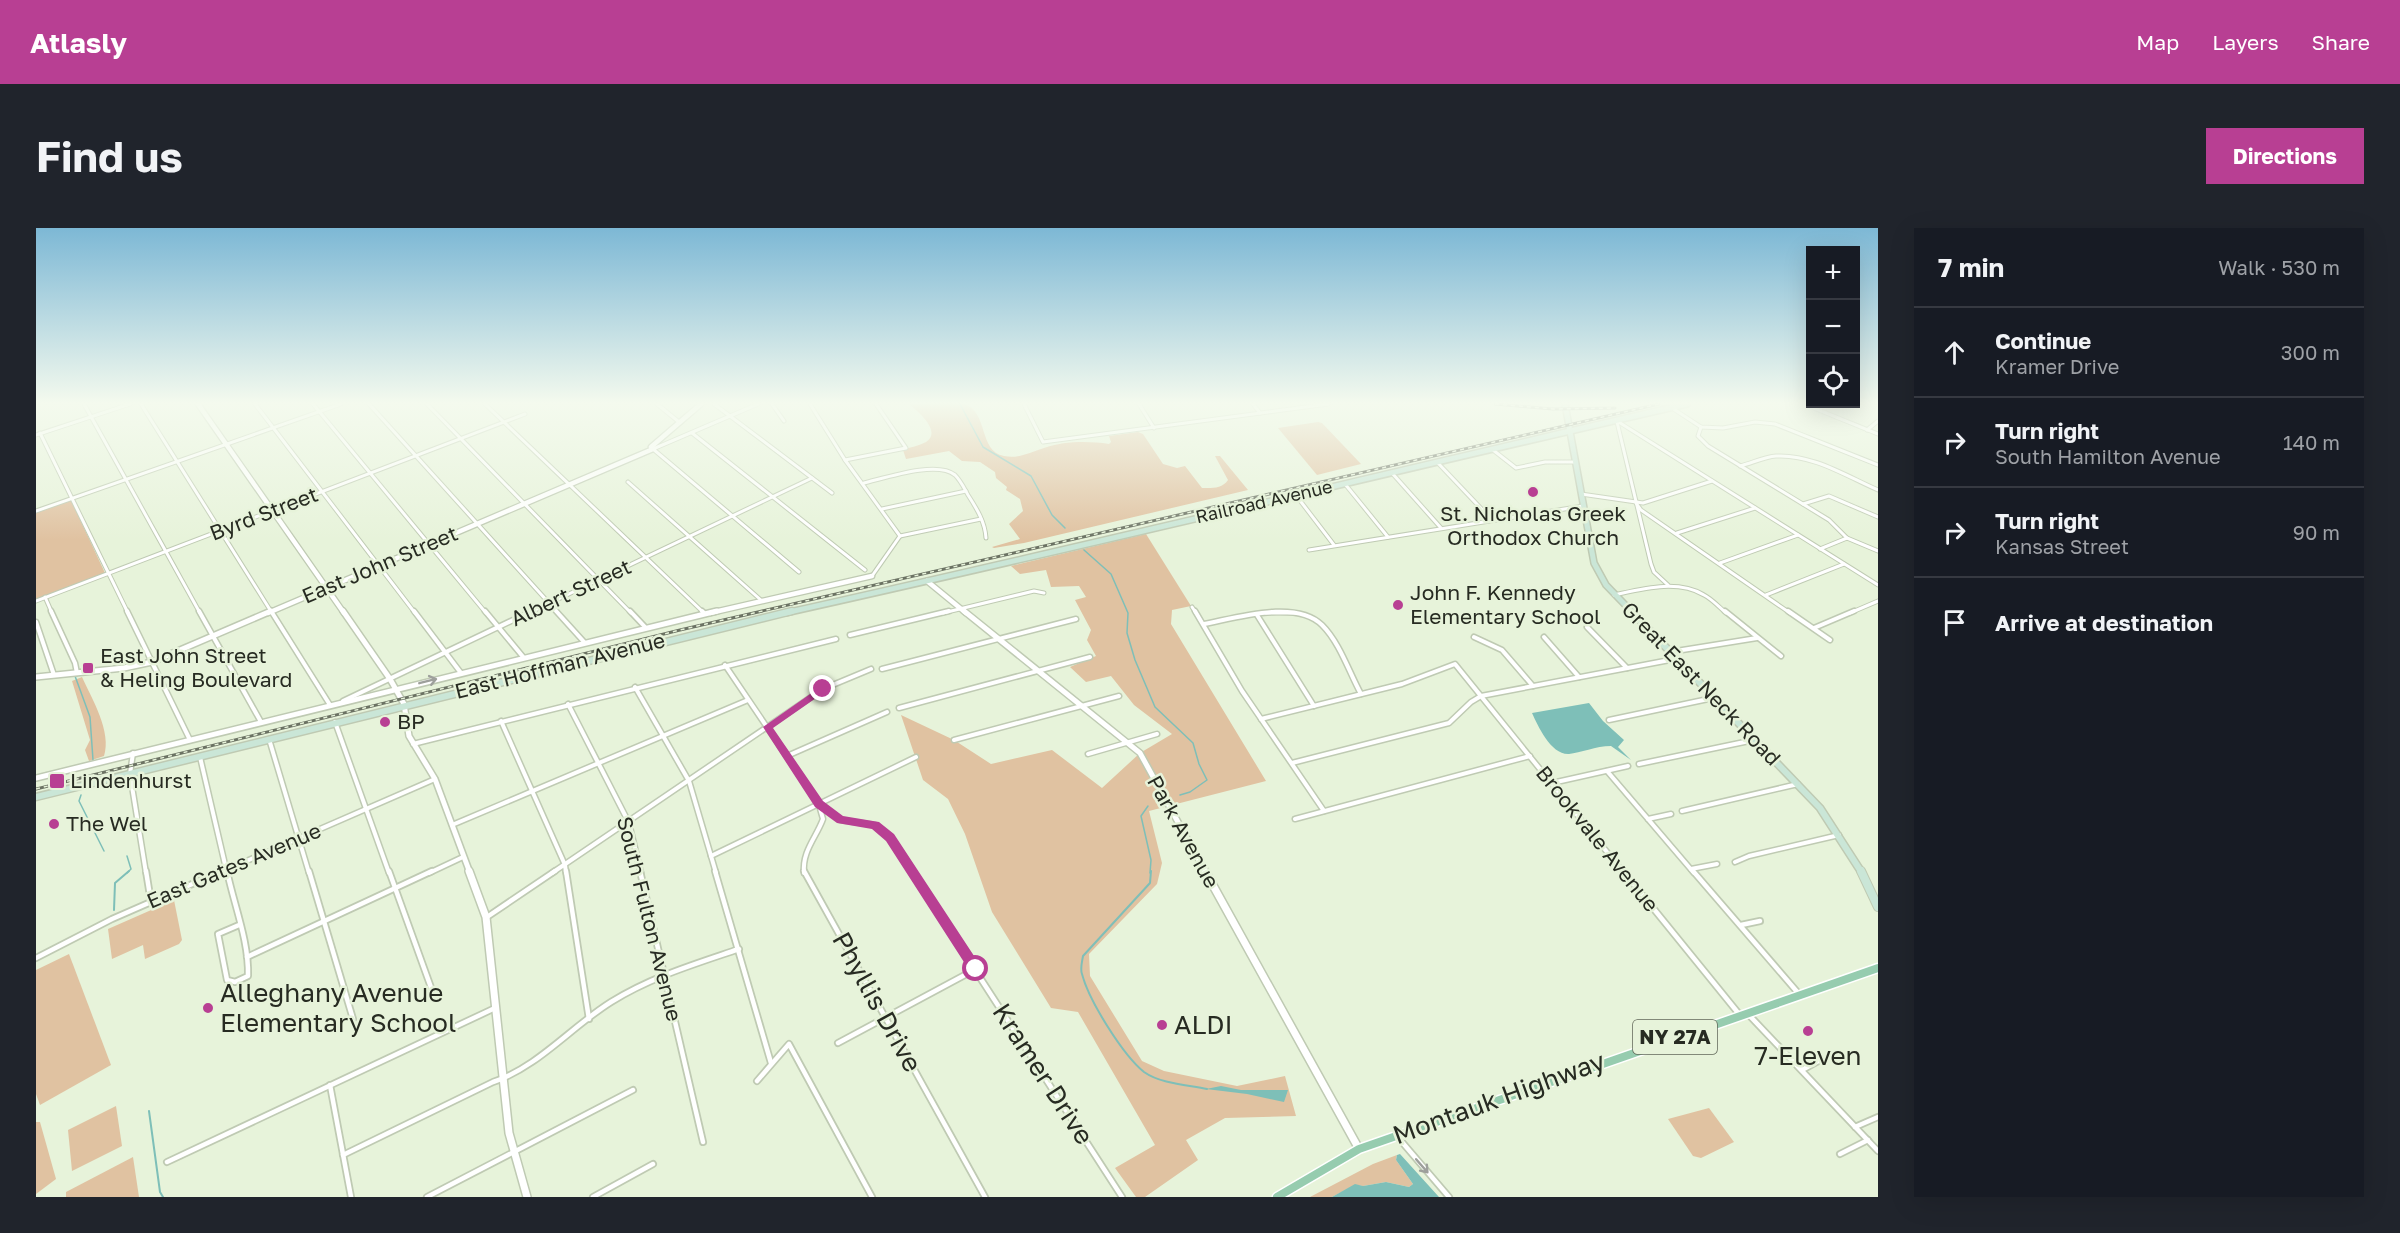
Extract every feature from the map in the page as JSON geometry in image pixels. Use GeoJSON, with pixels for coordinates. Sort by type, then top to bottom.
{"type":"FeatureCollection","features":[{"type":"Feature","properties":{"kind":"main road","name":"Railroad Avenue"},"geometry":{"type":"LineString","coordinates":[[1087,544],[1496,449]]}},
{"type":"Feature","properties":{"kind":"main road","name":"Great East Neck Road"},"geometry":{"type":"LineString","coordinates":[[1573,449],[1594,563],[1605,585],[1713,698],[1799,783],[1840,834],[1878,907]]}},
{"type":"Feature","properties":{"kind":"main road","name":"East Hoffman Avenue"},"geometry":{"type":"LineString","coordinates":[[36,797],[709,630],[1087,544]]}},
{"type":"Feature","properties":{"kind":"main road","name":"Montauk Highway"},"geometry":{"type":"LineString","coordinates":[[1359,1149],[1742,1013],[1878,968]]}},
{"type":"Feature","properties":{"kind":"main road","name":"NY 27A"},"geometry":{"type":"LineString","coordinates":[[1279,1197],[1359,1149]]}},
{"type":"Feature","properties":{"kind":"street"},"geometry":{"type":"LineString","coordinates":[[46,449],[73,498],[190,740]]}},
{"type":"Feature","properties":{"kind":"street"},"geometry":{"type":"LineString","coordinates":[[109,449],[261,722]]}},
{"type":"Feature","properties":{"kind":"street"},"geometry":{"type":"LineString","coordinates":[[169,449],[329,705]]}},
{"type":"Feature","properties":{"kind":"street"},"geometry":{"type":"LineString","coordinates":[[36,511],[214,449]]}},
{"type":"Feature","properties":{"kind":"street"},"geometry":{"type":"LineString","coordinates":[[229,449],[390,679],[404,704],[412,744],[435,779],[486,917],[509,1133],[527,1197]]}},
{"type":"Feature","properties":{"kind":"street"},"geometry":{"type":"LineString","coordinates":[[290,449],[461,673]]}},
{"type":"Feature","properties":{"kind":"street"},"geometry":{"type":"LineString","coordinates":[[350,449],[524,658]]}},
{"type":"Feature","properties":{"kind":"street"},"geometry":{"type":"LineString","coordinates":[[409,449],[585,643]]}},
{"type":"Feature","properties":{"kind":"street","name":"Byrd Street"},"geometry":{"type":"LineString","coordinates":[[36,601],[432,449]]}},
{"type":"Feature","properties":{"kind":"street"},"geometry":{"type":"LineString","coordinates":[[471,449],[646,628]]}},
{"type":"Feature","properties":{"kind":"street"},"geometry":{"type":"LineString","coordinates":[[531,449],[705,614]]}},
{"type":"Feature","properties":{"kind":"street","name":"East John Street"},"geometry":{"type":"LineString","coordinates":[[36,677],[124,668],[152,662],[651,449]]}},
{"type":"Feature","properties":{"kind":"street"},"geometry":{"type":"LineString","coordinates":[[652,449],[799,572]]}},
{"type":"Feature","properties":{"kind":"street"},"geometry":{"type":"LineString","coordinates":[[713,449],[865,570]]}},
{"type":"Feature","properties":{"kind":"street"},"geometry":{"type":"LineString","coordinates":[[774,449],[832,493]]}},
{"type":"Feature","properties":{"kind":"street"},"geometry":{"type":"LineString","coordinates":[[838,449],[900,536]]}},
{"type":"Feature","properties":{"kind":"street"},"geometry":{"type":"LineString","coordinates":[[845,460],[900,449]]}},
{"type":"Feature","properties":{"kind":"street"},"geometry":{"type":"LineString","coordinates":[[1623,449],[1654,572],[1668,585]]}},
{"type":"Feature","properties":{"kind":"street"},"geometry":{"type":"LineString","coordinates":[[1662,449],[1878,585]]}},
{"type":"Feature","properties":{"kind":"street"},"geometry":{"type":"LineString","coordinates":[[1713,449],[1838,527],[1847,538],[1878,550]]}},
{"type":"Feature","properties":{"kind":"street"},"geometry":{"type":"LineString","coordinates":[[1838,449],[1878,465]]}},
{"type":"Feature","properties":{"kind":"street"},"geometry":{"type":"LineString","coordinates":[[1493,450],[1516,468],[1548,461],[1575,462]]}},
{"type":"Feature","properties":{"kind":"street"},"geometry":{"type":"LineString","coordinates":[[1740,466],[1766,458],[1795,458],[1814,463],[1878,490]]}},
{"type":"Feature","properties":{"kind":"street"},"geometry":{"type":"LineString","coordinates":[[1437,462],[1492,520]]}},
{"type":"Feature","properties":{"kind":"street"},"geometry":{"type":"LineString","coordinates":[[864,483],[941,469],[954,474],[981,519],[986,538]]}},
{"type":"Feature","properties":{"kind":"street"},"geometry":{"type":"LineString","coordinates":[[1391,472],[1441,528]]}},
{"type":"Feature","properties":{"kind":"street","name":"Albert Street"},"geometry":{"type":"LineString","coordinates":[[329,705],[390,679],[812,478]]}},
{"type":"Feature","properties":{"kind":"street"},"geometry":{"type":"LineString","coordinates":[[1580,494],[1643,503],[1712,481]]}},
{"type":"Feature","properties":{"kind":"street"},"geometry":{"type":"LineString","coordinates":[[628,482],[762,601]]}},
{"type":"Feature","properties":{"kind":"street"},"geometry":{"type":"LineString","coordinates":[[1344,483],[1388,537]]}},
{"type":"Feature","properties":{"kind":"street"},"geometry":{"type":"LineString","coordinates":[[882,509],[966,491]]}},
{"type":"Feature","properties":{"kind":"street"},"geometry":{"type":"LineString","coordinates":[[1295,494],[1334,545]]}},
{"type":"Feature","properties":{"kind":"street"},"geometry":{"type":"LineString","coordinates":[[1803,504],[1829,496],[1878,517]]}},
{"type":"Feature","properties":{"kind":"street"},"geometry":{"type":"LineString","coordinates":[[1635,503],[1641,510],[1830,640]]}},
{"type":"Feature","properties":{"kind":"street"},"geometry":{"type":"LineString","coordinates":[[1309,550],[1583,506]]}},
{"type":"Feature","properties":{"kind":"street"},"geometry":{"type":"LineString","coordinates":[[1676,534],[1755,508]]}},
{"type":"Feature","properties":{"kind":"street"},"geometry":{"type":"LineString","coordinates":[[872,576],[900,536],[981,519]]}},
{"type":"Feature","properties":{"kind":"street"},"geometry":{"type":"LineString","coordinates":[[1720,564],[1798,535]]}},
{"type":"Feature","properties":{"kind":"street"},"geometry":{"type":"LineString","coordinates":[[1820,549],[1847,538]]}},
{"type":"Feature","properties":{"kind":"street"},"geometry":{"type":"LineString","coordinates":[[1766,595],[1844,564]]}},
{"type":"Feature","properties":{"kind":"street","name":"East Hoffman Avenue"},"geometry":{"type":"LineString","coordinates":[[36,777],[646,628],[872,576]]}},
{"type":"Feature","properties":{"kind":"street","name":"Park Avenue"},"geometry":{"type":"LineString","coordinates":[[927,581],[1140,753],[1359,1149]]}},
{"type":"Feature","properties":{"kind":"street"},"geometry":{"type":"LineString","coordinates":[[1613,595],[1668,585],[1687,588],[1704,596],[1781,656]]}},
{"type":"Feature","properties":{"kind":"street"},"geometry":{"type":"LineString","coordinates":[[850,635],[1034,591],[1044,593]]}},
{"type":"Feature","properties":{"kind":"street"},"geometry":{"type":"LineString","coordinates":[[45,597],[75,663],[77,673]]}},
{"type":"Feature","properties":{"kind":"street"},"geometry":{"type":"LineString","coordinates":[[1814,628],[1878,602]]}},
{"type":"Feature","properties":{"kind":"street"},"geometry":{"type":"LineString","coordinates":[[1192,607],[1261,719],[1324,811]]}},
{"type":"Feature","properties":{"kind":"street"},"geometry":{"type":"LineString","coordinates":[[1204,624],[1290,610],[1301,612],[1323,625],[1361,694],[1261,719]]}},
{"type":"Feature","properties":{"kind":"street"},"geometry":{"type":"LineString","coordinates":[[1257,615],[1314,706]]}},
{"type":"Feature","properties":{"kind":"street"},"geometry":{"type":"LineString","coordinates":[[882,669],[1076,619]]}},
{"type":"Feature","properties":{"kind":"street"},"geometry":{"type":"LineString","coordinates":[[36,622],[54,675]]}},
{"type":"Feature","properties":{"kind":"street"},"geometry":{"type":"LineString","coordinates":[[1587,627],[1627,668]]}},
{"type":"Feature","properties":{"kind":"street"},"geometry":{"type":"LineString","coordinates":[[1474,637],[1502,650],[1533,686]]}},
{"type":"Feature","properties":{"kind":"street"},"geometry":{"type":"LineString","coordinates":[[1544,638],[1580,678]]}},
{"type":"Feature","properties":{"kind":"street"},"geometry":{"type":"LineString","coordinates":[[1669,652],[1758,638]]}},
{"type":"Feature","properties":{"kind":"street"},"geometry":{"type":"LineString","coordinates":[[412,744],[836,639]]}},
{"type":"Feature","properties":{"kind":"street"},"geometry":{"type":"LineString","coordinates":[[900,708],[1090,657]]}},
{"type":"Feature","properties":{"kind":"street"},"geometry":{"type":"LineString","coordinates":[[1292,763],[1449,723],[1458,718],[1466,704],[1481,696],[1675,659]]}},
{"type":"Feature","properties":{"kind":"street","name":"Brookvale Avenue"},"geometry":{"type":"LineString","coordinates":[[1361,694],[1408,682],[1432,669],[1455,664],[1742,1013],[1802,1070],[1878,1150]]}},
{"type":"Feature","properties":{"kind":"street"},"geometry":{"type":"LineString","coordinates":[[725,665],[819,804]]}},
{"type":"Feature","properties":{"kind":"street"},"geometry":{"type":"LineString","coordinates":[[486,917],[629,823],[823,689],[871,669]]}},
{"type":"Feature","properties":{"kind":"street"},"geometry":{"type":"LineString","coordinates":[[635,687],[689,781],[771,1063]]}},
{"type":"Feature","properties":{"kind":"street"},"geometry":{"type":"LineString","coordinates":[[954,740],[1119,696]]}},
{"type":"Feature","properties":{"kind":"street"},"geometry":{"type":"LineString","coordinates":[[1610,720],[1713,698]]}},
{"type":"Feature","properties":{"kind":"street"},"geometry":{"type":"LineString","coordinates":[[451,825],[748,700]]}},
{"type":"Feature","properties":{"kind":"street","name":"South Fulton Avenue"},"geometry":{"type":"LineString","coordinates":[[568,704],[629,823],[703,1142]]}},
{"type":"Feature","properties":{"kind":"street"},"geometry":{"type":"LineString","coordinates":[[787,756],[887,711]]}},
{"type":"Feature","properties":{"kind":"street"},"geometry":{"type":"LineString","coordinates":[[335,722],[433,993]]}},
{"type":"Feature","properties":{"kind":"street"},"geometry":{"type":"LineString","coordinates":[[501,722],[565,865],[589,1019]]}},
{"type":"Feature","properties":{"kind":"street"},"geometry":{"type":"LineString","coordinates":[[1088,754],[1157,734]]}},
{"type":"Feature","properties":{"kind":"street"},"geometry":{"type":"LineString","coordinates":[[268,739],[353,1019]]}},
{"type":"Feature","properties":{"kind":"street"},"geometry":{"type":"LineString","coordinates":[[1639,764],[1755,740]]}},
{"type":"Feature","properties":{"kind":"street"},"geometry":{"type":"LineString","coordinates":[[133,753],[130,774],[151,902]]}},
{"type":"Feature","properties":{"kind":"street"},"geometry":{"type":"LineString","coordinates":[[200,756],[247,957],[248,976],[235,982],[227,980],[218,934],[239,925]]}},
{"type":"Feature","properties":{"kind":"street"},"geometry":{"type":"LineString","coordinates":[[1295,819],[1530,756]]}},
{"type":"Feature","properties":{"kind":"street"},"geometry":{"type":"LineString","coordinates":[[711,856],[916,757]]}},
{"type":"Feature","properties":{"kind":"street"},"geometry":{"type":"LineString","coordinates":[[1552,783],[1628,766]]}},
{"type":"Feature","properties":{"kind":"street"},"geometry":{"type":"LineString","coordinates":[[1607,771],[1799,994]]}},
{"type":"Feature","properties":{"kind":"street","name":"East Gates Avenue"},"geometry":{"type":"LineString","coordinates":[[36,958],[151,902],[435,779]]}},
{"type":"Feature","properties":{"kind":"street"},"geometry":{"type":"LineString","coordinates":[[1682,811],[1799,783]]}},
{"type":"Feature","properties":{"kind":"street","name":"Kramer Drive"},"geometry":{"type":"LineString","coordinates":[[819,804],[840,820],[866,822],[883,829],[1122,1197]]}},
{"type":"Feature","properties":{"kind":"street","name":"Phyllis Drive"},"geometry":{"type":"LineString","coordinates":[[819,804],[823,819],[805,852],[802,862],[804,872],[985,1197]]}},
{"type":"Feature","properties":{"kind":"street"},"geometry":{"type":"LineString","coordinates":[[1648,819],[1671,814]]}},
{"type":"Feature","properties":{"kind":"street"},"geometry":{"type":"LineString","coordinates":[[1735,862],[1749,856],[1840,834]]}},
{"type":"Feature","properties":{"kind":"street"},"geometry":{"type":"LineString","coordinates":[[247,957],[463,857]]}},
{"type":"Feature","properties":{"kind":"street"},"geometry":{"type":"LineString","coordinates":[[1691,869],[1717,864]]}},
{"type":"Feature","properties":{"kind":"street"},"geometry":{"type":"LineString","coordinates":[[1740,925],[1760,921]]}},
{"type":"Feature","properties":{"kind":"street"},"geometry":{"type":"LineString","coordinates":[[343,1155],[514,1075],[611,1002],[663,974],[739,949]]}},
{"type":"Feature","properties":{"kind":"street"},"geometry":{"type":"LineString","coordinates":[[838,1043],[976,969]]}},
{"type":"Feature","properties":{"kind":"street"},"geometry":{"type":"LineString","coordinates":[[167,1162],[495,1008]]}},
{"type":"Feature","properties":{"kind":"street"},"geometry":{"type":"LineString","coordinates":[[757,1081],[789,1044],[872,1197]]}},
{"type":"Feature","properties":{"kind":"street"},"geometry":{"type":"LineString","coordinates":[[1802,1070],[1822,1059]]}},
{"type":"Feature","properties":{"kind":"street"},"geometry":{"type":"LineString","coordinates":[[330,1085],[351,1197]]}},
{"type":"Feature","properties":{"kind":"street"},"geometry":{"type":"LineString","coordinates":[[427,1197],[633,1090]]}},
{"type":"Feature","properties":{"kind":"street"},"geometry":{"type":"LineString","coordinates":[[1855,1127],[1878,1117]]}},
{"type":"Feature","properties":{"kind":"street"},"geometry":{"type":"LineString","coordinates":[[1396,1135],[1449,1197]]}},
{"type":"Feature","properties":{"kind":"street"},"geometry":{"type":"LineString","coordinates":[[1840,1154],[1868,1140]]}},
{"type":"Feature","properties":{"kind":"street"},"geometry":{"type":"LineString","coordinates":[[593,1197],[653,1164]]}},
{"type":"Feature","properties":{"kind":"shaded area"},"geometry":{"type":"Polygon","coordinates":[[[992,449],[996,453],[1010,457],[1042,449],[1153,449],[1163,464],[1177,468],[1185,466],[1202,488],[1220,486],[1228,480],[1215,456],[1220,456],[1248,490],[1024,543],[994,548],[992,547],[1020,539],[1009,524],[1023,511],[1020,499],[1006,490],[1007,487],[996,478],[995,472],[980,462],[962,461],[949,451],[906,459],[903,450],[992,449]]]}},
{"type":"Feature","properties":{"kind":"shaded area"},"geometry":{"type":"Polygon","coordinates":[[[1296,449],[1347,449],[1361,464],[1317,475],[1296,449]]]}},
{"type":"Feature","properties":{"kind":"shaded area"},"geometry":{"type":"Polygon","coordinates":[[[71,500],[105,573],[36,599],[36,512],[71,500]]]}},
{"type":"Feature","properties":{"kind":"shaded area"},"geometry":{"type":"Polygon","coordinates":[[[1146,534],[1191,606],[1172,610],[1171,624],[1266,781],[1149,811],[1162,863],[1157,884],[1089,954],[1090,976],[1142,1061],[1164,1071],[1237,1086],[1285,1076],[1296,1116],[1225,1118],[1186,1140],[1198,1160],[1145,1197],[1136,1197],[1115,1168],[1155,1145],[1078,1012],[1051,1008],[992,912],[965,834],[948,799],[923,780],[901,715],[954,740],[991,764],[1052,750],[1102,788],[1140,753],[1172,734],[1134,705],[1111,676],[1086,682],[1070,667],[1096,656],[1087,640],[1091,630],[1075,600],[1086,597],[1079,586],[1051,587],[1046,570],[1020,574],[1011,566],[1146,534]]]}},
{"type":"Feature","properties":{"kind":"shaded area"},"geometry":{"type":"Polygon","coordinates":[[[82,677],[100,716],[106,747],[104,756],[89,761],[85,750],[90,740],[72,681],[82,677]]]}},
{"type":"Feature","properties":{"kind":"shaded area"},"geometry":{"type":"Polygon","coordinates":[[[174,900],[182,940],[179,944],[145,959],[143,945],[112,959],[108,929],[174,900]]]}},
{"type":"Feature","properties":{"kind":"shaded area"},"geometry":{"type":"Polygon","coordinates":[[[69,954],[111,1065],[40,1105],[36,1094],[36,970],[69,954]]]}},
{"type":"Feature","properties":{"kind":"shaded area"},"geometry":{"type":"Polygon","coordinates":[[[116,1106],[122,1146],[72,1171],[68,1130],[116,1106]]]}},
{"type":"Feature","properties":{"kind":"shaded area"},"geometry":{"type":"Polygon","coordinates":[[[1709,1108],[1734,1142],[1701,1158],[1693,1156],[1668,1119],[1709,1108]]]}},
{"type":"Feature","properties":{"kind":"shaded area"},"geometry":{"type":"Polygon","coordinates":[[[36,1122],[40,1122],[56,1179],[36,1194],[36,1122]]]}},
{"type":"Feature","properties":{"kind":"shaded area"},"geometry":{"type":"Polygon","coordinates":[[[1397,1155],[1396,1160],[1413,1184],[1409,1187],[1386,1182],[1355,1185],[1332,1197],[1310,1197],[1373,1164],[1397,1155]]]}},
{"type":"Feature","properties":{"kind":"shaded area"},"geometry":{"type":"Polygon","coordinates":[[[133,1157],[139,1197],[66,1197],[66,1192],[133,1157]]]}},
{"type":"Feature","properties":{"kind":"water"},"geometry":{"type":"Polygon","coordinates":[[[1589,703],[1603,721],[1624,740],[1618,747],[1631,760],[1611,746],[1569,754],[1562,753],[1546,739],[1532,713],[1589,703]]]}},
{"type":"Feature","properties":{"kind":"water"},"geometry":{"type":"Polygon","coordinates":[[[1221,1086],[1241,1090],[1288,1090],[1284,1102],[1247,1094],[1206,1089],[1221,1086]]]}},
{"type":"Feature","properties":{"kind":"water"},"geometry":{"type":"Polygon","coordinates":[[[1400,1154],[1439,1197],[1332,1197],[1355,1184],[1363,1186],[1386,1182],[1409,1187],[1413,1184],[1396,1160],[1397,1155],[1400,1154]]]}},
{"type":"Feature","properties":{"kind":"waterway"},"geometry":{"type":"LineString","coordinates":[[987,449],[1031,476],[1052,515],[1065,528]]}},
{"type":"Feature","properties":{"kind":"waterway"},"geometry":{"type":"LineString","coordinates":[[1084,550],[1111,574],[1128,613],[1127,633],[1135,660],[1155,707],[1193,743],[1199,764],[1207,780],[1190,792],[1180,795]]}},
{"type":"Feature","properties":{"kind":"waterway"},"geometry":{"type":"LineString","coordinates":[[75,676],[90,717],[93,760]]}},
{"type":"Feature","properties":{"kind":"waterway"},"geometry":{"type":"LineString","coordinates":[[81,795],[79,801],[104,851]]}},
{"type":"Feature","properties":{"kind":"waterway"},"geometry":{"type":"LineString","coordinates":[[1148,806],[1141,816],[1151,860],[1150,873]]}},
{"type":"Feature","properties":{"kind":"waterway"},"geometry":{"type":"LineString","coordinates":[[127,856],[131,869],[129,871]]}},
{"type":"Feature","properties":{"kind":"waterway"},"geometry":{"type":"LineString","coordinates":[[114,910],[115,883],[129,871]]}},
{"type":"Feature","properties":{"kind":"waterway"},"geometry":{"type":"LineString","coordinates":[[1151,871],[1150,883],[1083,956],[1081,972],[1108,1027],[1126,1053],[1144,1072],[1166,1082],[1207,1089]]}},
{"type":"Feature","properties":{"kind":"waterway"},"geometry":{"type":"LineString","coordinates":[[149,1111],[160,1192],[163,1197]]}},
{"type":"Feature","properties":{"kind":"railway"},"geometry":{"type":"LineString","coordinates":[[36,789],[680,630],[1463,449]]}},
{"type":"Feature","properties":{"kind":"place","name":"St. Nicholas Greek Orthodox Church"},"geometry":{"type":"Point","coordinates":[1533,492]}},
{"type":"Feature","properties":{"kind":"place","name":"John F. Kennedy Elementary School"},"geometry":{"type":"Point","coordinates":[1398,605]}},
{"type":"Feature","properties":{"kind":"place","name":"East John Street & Heling Boulevard"},"geometry":{"type":"Point","coordinates":[88,668]}},
{"type":"Feature","properties":{"kind":"place","name":"BP"},"geometry":{"type":"Point","coordinates":[385,722]}},
{"type":"Feature","properties":{"kind":"place","name":"Lindenhurst"},"geometry":{"type":"Point","coordinates":[57,781]}},
{"type":"Feature","properties":{"kind":"place","name":"The Wel"},"geometry":{"type":"Point","coordinates":[54,824]}},
{"type":"Feature","properties":{"kind":"place","name":"Alleghany Avenue Elementary School"},"geometry":{"type":"Point","coordinates":[208,1008]}},
{"type":"Feature","properties":{"kind":"place","name":"ALDI"},"geometry":{"type":"Point","coordinates":[1162,1025]}},
{"type":"Feature","properties":{"kind":"place","name":"7-Eleven"},"geometry":{"type":"Point","coordinates":[1808,1031]}},
{"type":"Feature","properties":{"kind":"route"},"geometry":{"type":"LineString","coordinates":[[823,689],[768,727],[819,804],[840,820],[866,822],[883,829],[976,969]]}}]}
